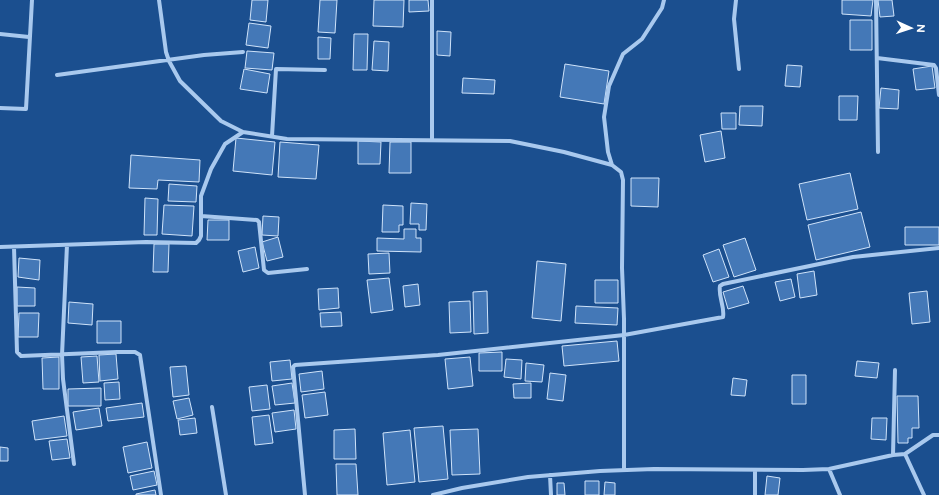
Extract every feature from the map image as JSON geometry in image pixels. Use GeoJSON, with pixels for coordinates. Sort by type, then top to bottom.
{"type":"FeatureCollection","features":[{"type":"Feature","properties":{"kind":"street"},"geometry":{"type":"LineString","coordinates":[[0,108],[26,109],[32,0]]}},
{"type":"Feature","properties":{"kind":"street"},"geometry":{"type":"LineString","coordinates":[[159,0],[166,52],[169,61],[180,81],[221,122],[243,132],[287,139],[510,141],[564,152],[612,165],[621,172],[624,180],[622,268],[624,335],[624,470]]}},
{"type":"Feature","properties":{"kind":"street"},"geometry":{"type":"LineString","coordinates":[[432,0],[432,140]]}},
{"type":"Feature","properties":{"kind":"street"},"geometry":{"type":"LineString","coordinates":[[612,165],[608,152],[604,117],[610,86],[623,54],[642,39],[662,8],[664,0]]}},
{"type":"Feature","properties":{"kind":"street"},"geometry":{"type":"LineString","coordinates":[[736,0],[734,19],[739,69]]}},
{"type":"Feature","properties":{"kind":"street"},"geometry":{"type":"LineString","coordinates":[[876,0],[878,152]]}},
{"type":"Feature","properties":{"kind":"street"},"geometry":{"type":"LineString","coordinates":[[0,34],[29,37]]}},
{"type":"Feature","properties":{"kind":"street"},"geometry":{"type":"LineString","coordinates":[[57,75],[169,61],[204,55],[243,52]]}},
{"type":"Feature","properties":{"kind":"street"},"geometry":{"type":"LineString","coordinates":[[877,58],[934,65],[936,68],[939,95]]}},
{"type":"Feature","properties":{"kind":"street"},"geometry":{"type":"LineString","coordinates":[[272,136],[276,69],[325,70]]}},
{"type":"Feature","properties":{"kind":"street"},"geometry":{"type":"LineString","coordinates":[[0,247],[146,242],[196,243],[200,240],[201,236],[201,196],[211,169],[225,144],[243,132]]}},
{"type":"Feature","properties":{"kind":"street"},"geometry":{"type":"LineString","coordinates":[[201,216],[257,220],[259,222],[265,272],[268,273],[307,269]]}},
{"type":"Feature","properties":{"kind":"street"},"geometry":{"type":"LineString","coordinates":[[68,245],[62,355],[74,464]]}},
{"type":"Feature","properties":{"kind":"street"},"geometry":{"type":"LineString","coordinates":[[14,247],[17,352],[22,356],[129,352],[134,352],[140,355],[161,495]]}},
{"type":"Feature","properties":{"kind":"street"},"geometry":{"type":"LineString","coordinates":[[305,495],[293,367],[295,365],[438,355],[624,335],[723,317],[724,313],[719,290],[720,286],[723,284],[853,257],[939,248]]}},
{"type":"Feature","properties":{"kind":"street"},"geometry":{"type":"LineString","coordinates":[[893,455],[895,370]]}},
{"type":"Feature","properties":{"kind":"street"},"geometry":{"type":"LineString","coordinates":[[212,407],[226,495]]}},
{"type":"Feature","properties":{"kind":"street"},"geometry":{"type":"LineString","coordinates":[[433,495],[462,488],[528,477],[624,470],[829,469],[893,455],[905,454],[933,435],[939,435]]}},
{"type":"Feature","properties":{"kind":"street"},"geometry":{"type":"LineString","coordinates":[[905,454],[924,495]]}},
{"type":"Feature","properties":{"kind":"street"},"geometry":{"type":"LineString","coordinates":[[829,469],[840,495]]}},
{"type":"Feature","properties":{"kind":"street"},"geometry":{"type":"LineString","coordinates":[[755,470],[755,495]]}},
{"type":"Feature","properties":{"kind":"street"},"geometry":{"type":"LineString","coordinates":[[550,475],[551,495]]}},
{"type":"Feature","properties":{"kind":"building"},"geometry":{"type":"Polygon","coordinates":[[[252,0],[268,0],[266,22],[250,20],[252,0]]]}},
{"type":"Feature","properties":{"kind":"building"},"geometry":{"type":"Polygon","coordinates":[[[320,0],[337,0],[335,33],[318,32],[320,0]]]}},
{"type":"Feature","properties":{"kind":"building"},"geometry":{"type":"Polygon","coordinates":[[[374,0],[404,0],[403,27],[373,26],[374,0]]]}},
{"type":"Feature","properties":{"kind":"building"},"geometry":{"type":"Polygon","coordinates":[[[409,0],[428,0],[429,11],[409,12],[409,0]]]}},
{"type":"Feature","properties":{"kind":"building"},"geometry":{"type":"Polygon","coordinates":[[[842,0],[873,0],[871,16],[842,14],[842,0]]]}},
{"type":"Feature","properties":{"kind":"building"},"geometry":{"type":"Polygon","coordinates":[[[878,0],[892,0],[894,16],[880,17],[878,0]]]}},
{"type":"Feature","properties":{"kind":"building"},"geometry":{"type":"Polygon","coordinates":[[[850,20],[872,20],[872,50],[850,50],[850,20]]]}},
{"type":"Feature","properties":{"kind":"building"},"geometry":{"type":"Polygon","coordinates":[[[249,23],[271,26],[268,48],[246,45],[249,23]]]}},
{"type":"Feature","properties":{"kind":"building"},"geometry":{"type":"Polygon","coordinates":[[[437,31],[451,32],[450,56],[437,55],[437,31]]]}},
{"type":"Feature","properties":{"kind":"building"},"geometry":{"type":"Polygon","coordinates":[[[354,34],[368,34],[367,70],[353,70],[354,34]]]}},
{"type":"Feature","properties":{"kind":"building"},"geometry":{"type":"Polygon","coordinates":[[[318,37],[331,38],[330,59],[318,59],[318,37]]]}},
{"type":"Feature","properties":{"kind":"building"},"geometry":{"type":"Polygon","coordinates":[[[374,41],[389,42],[388,71],[372,70],[374,41]]]}},
{"type":"Feature","properties":{"kind":"building"},"geometry":{"type":"Polygon","coordinates":[[[247,51],[274,53],[272,70],[245,68],[247,51]]]}},
{"type":"Feature","properties":{"kind":"building"},"geometry":{"type":"Polygon","coordinates":[[[565,64],[609,71],[604,104],[560,97],[565,64]]]}},
{"type":"Feature","properties":{"kind":"building"},"geometry":{"type":"Polygon","coordinates":[[[787,65],[802,66],[800,87],[785,86],[787,65]]]}},
{"type":"Feature","properties":{"kind":"building"},"geometry":{"type":"Polygon","coordinates":[[[932,66],[935,88],[916,90],[913,69],[932,66]]]}},
{"type":"Feature","properties":{"kind":"building"},"geometry":{"type":"Polygon","coordinates":[[[244,69],[270,74],[267,93],[240,89],[244,69]]]}},
{"type":"Feature","properties":{"kind":"building"},"geometry":{"type":"Polygon","coordinates":[[[463,78],[495,80],[494,94],[462,93],[463,78]]]}},
{"type":"Feature","properties":{"kind":"building"},"geometry":{"type":"Polygon","coordinates":[[[881,88],[899,90],[898,109],[879,108],[881,88]]]}},
{"type":"Feature","properties":{"kind":"building"},"geometry":{"type":"Polygon","coordinates":[[[839,96],[858,96],[857,120],[839,120],[839,96]]]}},
{"type":"Feature","properties":{"kind":"building"},"geometry":{"type":"Polygon","coordinates":[[[740,106],[763,106],[762,126],[739,125],[740,106]]]}},
{"type":"Feature","properties":{"kind":"building"},"geometry":{"type":"Polygon","coordinates":[[[721,113],[736,113],[736,129],[722,129],[721,113]]]}},
{"type":"Feature","properties":{"kind":"building"},"geometry":{"type":"Polygon","coordinates":[[[721,131],[725,158],[705,162],[700,135],[721,131]]]}},
{"type":"Feature","properties":{"kind":"building"},"geometry":{"type":"Polygon","coordinates":[[[236,138],[275,142],[272,175],[233,171],[236,138]]]}},
{"type":"Feature","properties":{"kind":"building"},"geometry":{"type":"Polygon","coordinates":[[[358,141],[381,142],[380,164],[358,164],[358,141]]]}},
{"type":"Feature","properties":{"kind":"building"},"geometry":{"type":"Polygon","coordinates":[[[280,142],[319,145],[316,179],[278,177],[280,142]]]}},
{"type":"Feature","properties":{"kind":"building"},"geometry":{"type":"Polygon","coordinates":[[[390,142],[411,142],[411,173],[389,173],[390,142]]]}},
{"type":"Feature","properties":{"kind":"building"},"geometry":{"type":"Polygon","coordinates":[[[131,155],[200,160],[199,182],[158,180],[157,189],[129,188],[131,155]]]}},
{"type":"Feature","properties":{"kind":"building"},"geometry":{"type":"Polygon","coordinates":[[[850,173],[858,209],[807,220],[799,184],[850,173]]]}},
{"type":"Feature","properties":{"kind":"building"},"geometry":{"type":"Polygon","coordinates":[[[631,178],[659,178],[658,207],[631,206],[631,178]]]}},
{"type":"Feature","properties":{"kind":"building"},"geometry":{"type":"Polygon","coordinates":[[[169,184],[197,186],[196,202],[168,201],[169,184]]]}},
{"type":"Feature","properties":{"kind":"building"},"geometry":{"type":"Polygon","coordinates":[[[145,198],[158,199],[157,235],[144,235],[145,198]]]}},
{"type":"Feature","properties":{"kind":"building"},"geometry":{"type":"Polygon","coordinates":[[[411,203],[427,204],[426,230],[419,230],[419,224],[410,224],[411,203]]]}},
{"type":"Feature","properties":{"kind":"building"},"geometry":{"type":"Polygon","coordinates":[[[164,205],[194,206],[192,236],[162,234],[164,205]]]}},
{"type":"Feature","properties":{"kind":"building"},"geometry":{"type":"Polygon","coordinates":[[[383,205],[403,206],[403,225],[399,225],[399,232],[382,232],[383,205]]]}},
{"type":"Feature","properties":{"kind":"building"},"geometry":{"type":"Polygon","coordinates":[[[861,212],[870,247],[816,260],[808,225],[861,212]]]}},
{"type":"Feature","properties":{"kind":"building"},"geometry":{"type":"Polygon","coordinates":[[[263,216],[279,217],[278,236],[262,235],[263,216]]]}},
{"type":"Feature","properties":{"kind":"building"},"geometry":{"type":"Polygon","coordinates":[[[208,220],[229,220],[229,240],[207,240],[208,220]]]}},
{"type":"Feature","properties":{"kind":"building"},"geometry":{"type":"Polygon","coordinates":[[[905,227],[939,227],[939,245],[905,245],[905,227]]]}},
{"type":"Feature","properties":{"kind":"building"},"geometry":{"type":"Polygon","coordinates":[[[404,229],[416,229],[416,238],[421,238],[421,252],[377,251],[377,238],[404,239],[404,229]]]}},
{"type":"Feature","properties":{"kind":"building"},"geometry":{"type":"Polygon","coordinates":[[[278,237],[283,257],[267,261],[262,242],[278,237]]]}},
{"type":"Feature","properties":{"kind":"building"},"geometry":{"type":"Polygon","coordinates":[[[745,238],[756,270],[734,277],[723,245],[745,238]]]}},
{"type":"Feature","properties":{"kind":"building"},"geometry":{"type":"Polygon","coordinates":[[[154,244],[169,244],[168,272],[153,272],[154,244]]]}},
{"type":"Feature","properties":{"kind":"building"},"geometry":{"type":"Polygon","coordinates":[[[255,247],[259,268],[243,272],[238,251],[255,247]]]}},
{"type":"Feature","properties":{"kind":"building"},"geometry":{"type":"Polygon","coordinates":[[[719,249],[729,277],[713,282],[703,255],[719,249]]]}},
{"type":"Feature","properties":{"kind":"building"},"geometry":{"type":"Polygon","coordinates":[[[389,253],[390,273],[369,274],[368,254],[389,253]]]}},
{"type":"Feature","properties":{"kind":"building"},"geometry":{"type":"Polygon","coordinates":[[[19,258],[40,260],[39,280],[18,277],[19,258]]]}},
{"type":"Feature","properties":{"kind":"building"},"geometry":{"type":"Polygon","coordinates":[[[537,261],[566,264],[561,321],[532,318],[537,261]]]}},
{"type":"Feature","properties":{"kind":"building"},"geometry":{"type":"Polygon","coordinates":[[[814,271],[817,295],[800,298],[797,274],[814,271]]]}},
{"type":"Feature","properties":{"kind":"building"},"geometry":{"type":"Polygon","coordinates":[[[389,278],[393,310],[371,313],[367,280],[389,278]]]}},
{"type":"Feature","properties":{"kind":"building"},"geometry":{"type":"Polygon","coordinates":[[[791,279],[795,297],[780,301],[775,282],[791,279]]]}},
{"type":"Feature","properties":{"kind":"building"},"geometry":{"type":"Polygon","coordinates":[[[595,280],[618,280],[618,303],[595,303],[595,280]]]}},
{"type":"Feature","properties":{"kind":"building"},"geometry":{"type":"Polygon","coordinates":[[[418,284],[420,305],[405,307],[403,286],[418,284]]]}},
{"type":"Feature","properties":{"kind":"building"},"geometry":{"type":"Polygon","coordinates":[[[743,286],[749,303],[728,309],[723,292],[743,286]]]}},
{"type":"Feature","properties":{"kind":"building"},"geometry":{"type":"Polygon","coordinates":[[[17,287],[35,288],[35,306],[17,306],[17,287]]]}},
{"type":"Feature","properties":{"kind":"building"},"geometry":{"type":"Polygon","coordinates":[[[338,288],[339,308],[319,310],[318,289],[338,288]]]}},
{"type":"Feature","properties":{"kind":"building"},"geometry":{"type":"Polygon","coordinates":[[[487,291],[488,333],[474,334],[473,292],[487,291]]]}},
{"type":"Feature","properties":{"kind":"building"},"geometry":{"type":"Polygon","coordinates":[[[927,291],[930,322],[912,324],[909,293],[927,291]]]}},
{"type":"Feature","properties":{"kind":"building"},"geometry":{"type":"Polygon","coordinates":[[[470,301],[471,332],[450,333],[449,302],[470,301]]]}},
{"type":"Feature","properties":{"kind":"building"},"geometry":{"type":"Polygon","coordinates":[[[69,302],[93,304],[92,325],[68,323],[69,302]]]}},
{"type":"Feature","properties":{"kind":"building"},"geometry":{"type":"Polygon","coordinates":[[[576,306],[618,308],[617,325],[575,323],[576,306]]]}},
{"type":"Feature","properties":{"kind":"building"},"geometry":{"type":"Polygon","coordinates":[[[341,312],[342,326],[321,327],[320,313],[341,312]]]}},
{"type":"Feature","properties":{"kind":"building"},"geometry":{"type":"Polygon","coordinates":[[[19,313],[39,313],[38,337],[18,337],[19,313]]]}},
{"type":"Feature","properties":{"kind":"building"},"geometry":{"type":"Polygon","coordinates":[[[97,321],[121,321],[121,343],[97,343],[97,321]]]}},
{"type":"Feature","properties":{"kind":"building"},"geometry":{"type":"Polygon","coordinates":[[[617,341],[619,361],[564,366],[562,346],[617,341]]]}},
{"type":"Feature","properties":{"kind":"building"},"geometry":{"type":"Polygon","coordinates":[[[502,352],[502,371],[479,371],[479,353],[502,352]]]}},
{"type":"Feature","properties":{"kind":"building"},"geometry":{"type":"Polygon","coordinates":[[[116,354],[118,379],[100,381],[99,355],[116,354]]]}},
{"type":"Feature","properties":{"kind":"building"},"geometry":{"type":"Polygon","coordinates":[[[97,356],[99,382],[83,383],[81,357],[97,356]]]}},
{"type":"Feature","properties":{"kind":"building"},"geometry":{"type":"Polygon","coordinates":[[[59,357],[59,389],[43,389],[42,358],[59,357]]]}},
{"type":"Feature","properties":{"kind":"building"},"geometry":{"type":"Polygon","coordinates":[[[470,357],[473,386],[448,389],[445,359],[470,357]]]}},
{"type":"Feature","properties":{"kind":"building"},"geometry":{"type":"Polygon","coordinates":[[[506,359],[522,360],[521,379],[504,377],[506,359]]]}},
{"type":"Feature","properties":{"kind":"building"},"geometry":{"type":"Polygon","coordinates":[[[290,360],[292,379],[272,381],[270,362],[290,360]]]}},
{"type":"Feature","properties":{"kind":"building"},"geometry":{"type":"Polygon","coordinates":[[[857,361],[879,363],[877,378],[855,376],[857,361]]]}},
{"type":"Feature","properties":{"kind":"building"},"geometry":{"type":"Polygon","coordinates":[[[526,363],[544,365],[542,382],[525,381],[526,363]]]}},
{"type":"Feature","properties":{"kind":"building"},"geometry":{"type":"Polygon","coordinates":[[[186,366],[189,395],[173,397],[170,367],[186,366]]]}},
{"type":"Feature","properties":{"kind":"building"},"geometry":{"type":"Polygon","coordinates":[[[322,371],[324,389],[301,392],[299,374],[322,371]]]}},
{"type":"Feature","properties":{"kind":"building"},"geometry":{"type":"Polygon","coordinates":[[[550,373],[566,375],[563,401],[547,399],[550,373]]]}},
{"type":"Feature","properties":{"kind":"building"},"geometry":{"type":"Polygon","coordinates":[[[792,375],[806,375],[806,404],[792,404],[792,375]]]}},
{"type":"Feature","properties":{"kind":"building"},"geometry":{"type":"Polygon","coordinates":[[[733,378],[747,380],[745,396],[731,395],[733,378]]]}},
{"type":"Feature","properties":{"kind":"building"},"geometry":{"type":"Polygon","coordinates":[[[119,382],[120,399],[105,400],[104,383],[119,382]]]}},
{"type":"Feature","properties":{"kind":"building"},"geometry":{"type":"Polygon","coordinates":[[[292,383],[295,403],[275,405],[272,386],[292,383]]]}},
{"type":"Feature","properties":{"kind":"building"},"geometry":{"type":"Polygon","coordinates":[[[531,383],[531,398],[514,398],[513,384],[531,383]]]}},
{"type":"Feature","properties":{"kind":"building"},"geometry":{"type":"Polygon","coordinates":[[[267,385],[270,409],[252,411],[249,387],[267,385]]]}},
{"type":"Feature","properties":{"kind":"building"},"geometry":{"type":"Polygon","coordinates":[[[101,388],[101,406],[68,406],[68,389],[101,388]]]}},
{"type":"Feature","properties":{"kind":"building"},"geometry":{"type":"Polygon","coordinates":[[[325,392],[328,415],[305,418],[302,395],[325,392]]]}},
{"type":"Feature","properties":{"kind":"building"},"geometry":{"type":"Polygon","coordinates":[[[897,396],[918,396],[919,428],[912,428],[912,438],[908,438],[908,443],[898,443],[897,396]]]}},
{"type":"Feature","properties":{"kind":"building"},"geometry":{"type":"Polygon","coordinates":[[[189,398],[193,415],[177,419],[173,401],[189,398]]]}},
{"type":"Feature","properties":{"kind":"building"},"geometry":{"type":"Polygon","coordinates":[[[142,403],[144,417],[108,421],[106,408],[142,403]]]}},
{"type":"Feature","properties":{"kind":"building"},"geometry":{"type":"Polygon","coordinates":[[[99,408],[102,426],[76,430],[73,412],[99,408]]]}},
{"type":"Feature","properties":{"kind":"building"},"geometry":{"type":"Polygon","coordinates":[[[294,410],[296,429],[275,432],[272,413],[294,410]]]}},
{"type":"Feature","properties":{"kind":"building"},"geometry":{"type":"Polygon","coordinates":[[[269,415],[273,443],[255,445],[252,417],[269,415]]]}},
{"type":"Feature","properties":{"kind":"building"},"geometry":{"type":"Polygon","coordinates":[[[64,416],[67,436],[35,440],[32,421],[64,416]]]}},
{"type":"Feature","properties":{"kind":"building"},"geometry":{"type":"Polygon","coordinates":[[[195,418],[197,433],[180,435],[178,420],[195,418]]]}},
{"type":"Feature","properties":{"kind":"building"},"geometry":{"type":"Polygon","coordinates":[[[872,418],[887,418],[886,440],[871,439],[872,418]]]}},
{"type":"Feature","properties":{"kind":"building"},"geometry":{"type":"Polygon","coordinates":[[[443,426],[448,479],[419,482],[414,428],[443,426]]]}},
{"type":"Feature","properties":{"kind":"building"},"geometry":{"type":"Polygon","coordinates":[[[355,429],[356,459],[334,459],[334,430],[355,429]]]}},
{"type":"Feature","properties":{"kind":"building"},"geometry":{"type":"Polygon","coordinates":[[[478,429],[480,474],[452,475],[450,430],[478,429]]]}},
{"type":"Feature","properties":{"kind":"building"},"geometry":{"type":"Polygon","coordinates":[[[410,430],[415,482],[387,485],[383,433],[410,430]]]}},
{"type":"Feature","properties":{"kind":"building"},"geometry":{"type":"Polygon","coordinates":[[[67,439],[70,458],[52,460],[49,441],[67,439]]]}},
{"type":"Feature","properties":{"kind":"building"},"geometry":{"type":"Polygon","coordinates":[[[147,442],[152,468],[128,473],[123,447],[147,442]]]}},
{"type":"Feature","properties":{"kind":"building"},"geometry":{"type":"Polygon","coordinates":[[[0,447],[8,448],[8,461],[0,461],[0,447]]]}},
{"type":"Feature","properties":{"kind":"building"},"geometry":{"type":"Polygon","coordinates":[[[336,464],[356,464],[358,495],[337,495],[336,464]]]}},
{"type":"Feature","properties":{"kind":"building"},"geometry":{"type":"Polygon","coordinates":[[[154,471],[157,485],[133,490],[130,476],[154,471]]]}},
{"type":"Feature","properties":{"kind":"building"},"geometry":{"type":"Polygon","coordinates":[[[767,476],[780,478],[778,495],[765,495],[767,476]]]}},
{"type":"Feature","properties":{"kind":"building"},"geometry":{"type":"Polygon","coordinates":[[[585,481],[599,481],[599,495],[585,495],[585,481]]]}},
{"type":"Feature","properties":{"kind":"building"},"geometry":{"type":"Polygon","coordinates":[[[605,482],[615,483],[615,495],[604,495],[605,482]]]}},
{"type":"Feature","properties":{"kind":"building"},"geometry":{"type":"Polygon","coordinates":[[[557,483],[564,483],[565,495],[557,495],[557,483]]]}},
{"type":"Feature","properties":{"kind":"building"},"geometry":{"type":"Polygon","coordinates":[[[155,490],[156,495],[136,495],[136,494],[155,490]]]}}]}
